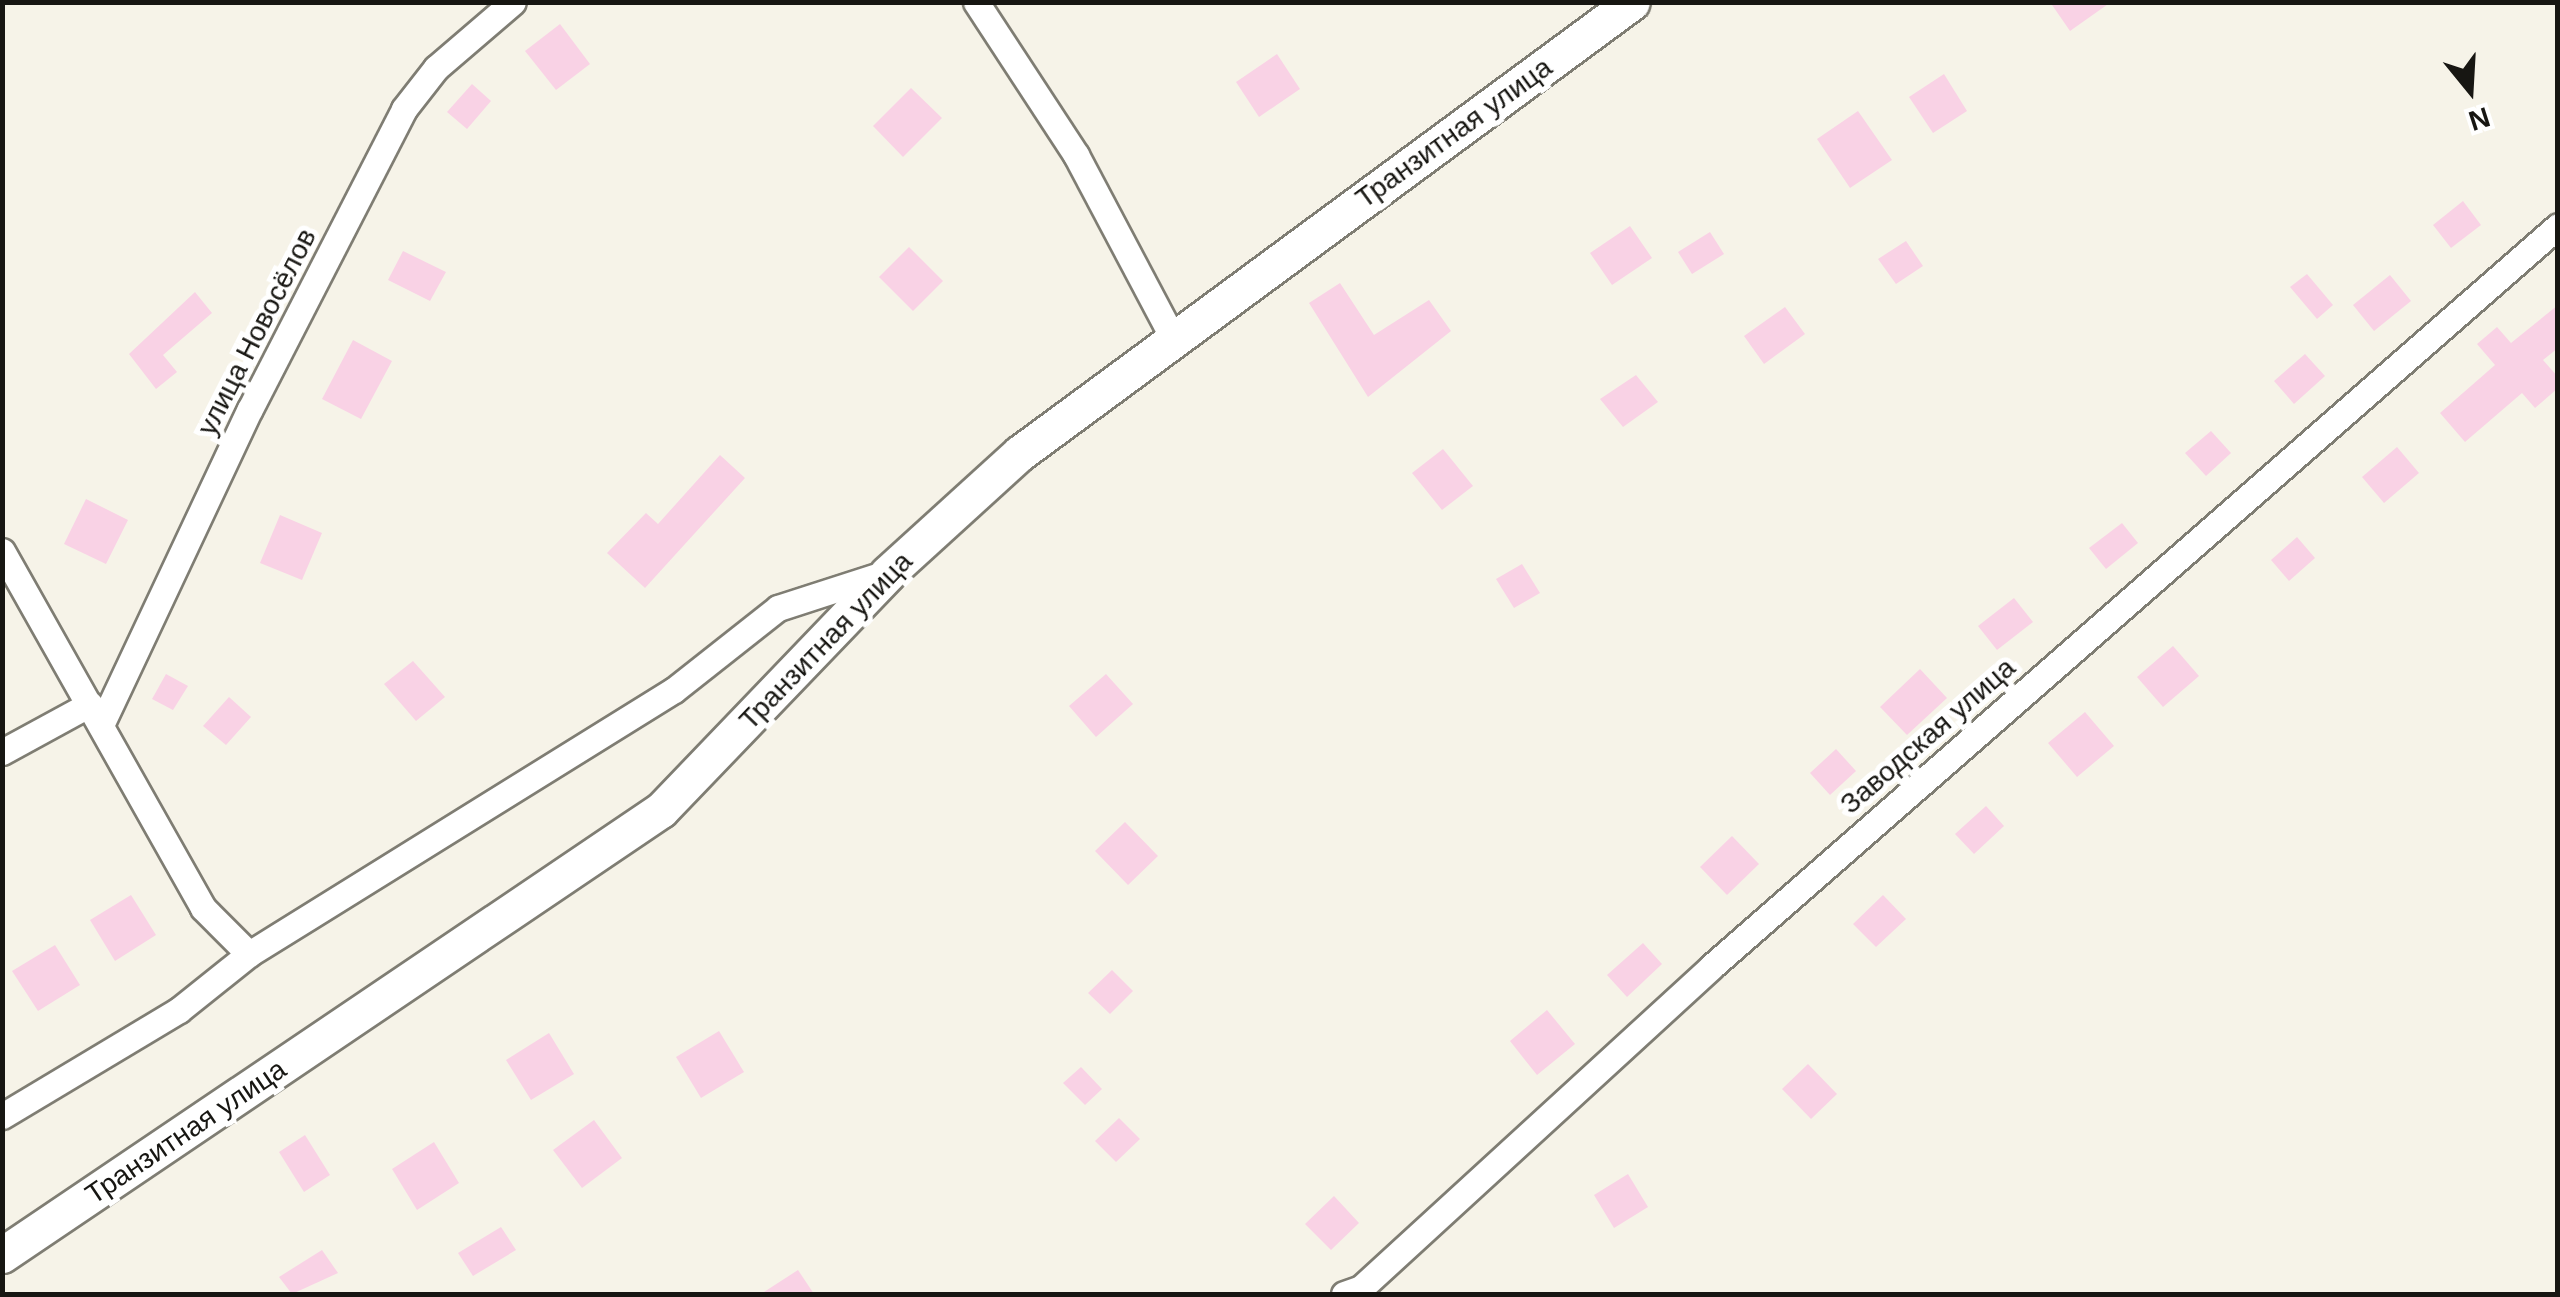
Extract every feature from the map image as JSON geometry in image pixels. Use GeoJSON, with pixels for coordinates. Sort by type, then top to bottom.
{"type":"FeatureCollection","features":[{"type":"Feature","properties":{"kind":"main road","name":"Транзитная улица"},"geometry":{"type":"LineString","coordinates":[[2,1255],[661,810],[888,572],[1020,453],[1632,2]]}},
{"type":"Feature","properties":{"kind":"street","name":"улица Новосёлов"},"geometry":{"type":"LineString","coordinates":[[96,713],[404,109],[436,68],[513,2]]}},
{"type":"Feature","properties":{"kind":"street"},"geometry":{"type":"LineString","coordinates":[[976,2],[1076,156],[1173,338]]}},
{"type":"Feature","properties":{"kind":"street","name":"Заводская улица"},"geometry":{"type":"LineString","coordinates":[[1344,1294],[1375,1275],[1711,967],[2558,226]]}},
{"type":"Feature","properties":{"kind":"street"},"geometry":{"type":"LineString","coordinates":[[2,552],[203,908],[249,954]]}},
{"type":"Feature","properties":{"kind":"street"},"geometry":{"type":"LineString","coordinates":[[2,1116],[178,1010],[249,954],[674,690],[778,608],[888,572]]}},
{"type":"Feature","properties":{"kind":"street"},"geometry":{"type":"LineString","coordinates":[[2,752],[96,713]]}},
{"type":"Feature","properties":{"kind":"building"},"geometry":{"type":"Polygon","coordinates":[[[2050,2],[2111,2],[2070,31],[2050,2]]]}},
{"type":"Feature","properties":{"kind":"building"},"geometry":{"type":"Polygon","coordinates":[[[560,24],[590,64],[556,90],[525,51],[560,24]]]}},
{"type":"Feature","properties":{"kind":"building"},"geometry":{"type":"Polygon","coordinates":[[[1277,54],[1300,89],[1259,117],[1236,82],[1277,54]]]}},
{"type":"Feature","properties":{"kind":"building"},"geometry":{"type":"Polygon","coordinates":[[[1944,74],[1967,111],[1933,133],[1909,97],[1944,74]]]}},
{"type":"Feature","properties":{"kind":"building"},"geometry":{"type":"Polygon","coordinates":[[[472,84],[491,101],[467,129],[447,112],[472,84]]]}},
{"type":"Feature","properties":{"kind":"building"},"geometry":{"type":"Polygon","coordinates":[[[911,88],[942,118],[903,157],[873,126],[911,88]]]}},
{"type":"Feature","properties":{"kind":"building"},"geometry":{"type":"Polygon","coordinates":[[[1858,111],[1892,160],[1850,188],[1817,139],[1858,111]]]}},
{"type":"Feature","properties":{"kind":"building"},"geometry":{"type":"Polygon","coordinates":[[[2463,201],[2481,225],[2451,248],[2433,225],[2463,201]]]}},
{"type":"Feature","properties":{"kind":"building"},"geometry":{"type":"Polygon","coordinates":[[[1630,226],[1652,258],[1612,285],[1590,253],[1630,226]]]}},
{"type":"Feature","properties":{"kind":"building"},"geometry":{"type":"Polygon","coordinates":[[[1710,232],[1724,254],[1692,274],[1678,252],[1710,232]]]}},
{"type":"Feature","properties":{"kind":"building"},"geometry":{"type":"Polygon","coordinates":[[[1906,241],[1923,266],[1896,284],[1878,259],[1906,241]]]}},
{"type":"Feature","properties":{"kind":"building"},"geometry":{"type":"Polygon","coordinates":[[[909,247],[943,281],[913,311],[879,277],[909,247]]]}},
{"type":"Feature","properties":{"kind":"building"},"geometry":{"type":"Polygon","coordinates":[[[403,251],[446,272],[430,301],[388,280],[403,251]]]}},
{"type":"Feature","properties":{"kind":"building"},"geometry":{"type":"Polygon","coordinates":[[[2307,274],[2333,305],[2317,319],[2290,287],[2307,274]]]}},
{"type":"Feature","properties":{"kind":"building"},"geometry":{"type":"Polygon","coordinates":[[[2390,275],[2411,301],[2374,331],[2353,305],[2390,275]]]}},
{"type":"Feature","properties":{"kind":"building"},"geometry":{"type":"Polygon","coordinates":[[[1340,283],[1374,335],[1429,300],[1451,331],[1368,397],[1309,303],[1340,283]]]}},
{"type":"Feature","properties":{"kind":"building"},"geometry":{"type":"Polygon","coordinates":[[[195,292],[212,313],[163,355],[177,372],[156,389],[129,354],[195,292]]]}},
{"type":"Feature","properties":{"kind":"building"},"geometry":{"type":"Polygon","coordinates":[[[2558,305],[2558,348],[2543,360],[2558,377],[2558,388],[2535,408],[2522,393],[2465,442],[2440,413],[2495,365],[2477,344],[2497,327],[2511,343],[2558,305]]]}},
{"type":"Feature","properties":{"kind":"building"},"geometry":{"type":"Polygon","coordinates":[[[1785,307],[1805,334],[1764,364],[1744,336],[1785,307]]]}},
{"type":"Feature","properties":{"kind":"building"},"geometry":{"type":"Polygon","coordinates":[[[353,340],[392,361],[361,419],[322,399],[353,340]]]}},
{"type":"Feature","properties":{"kind":"building"},"geometry":{"type":"Polygon","coordinates":[[[2305,354],[2325,376],[2294,404],[2274,381],[2305,354]]]}},
{"type":"Feature","properties":{"kind":"building"},"geometry":{"type":"Polygon","coordinates":[[[1636,375],[1658,402],[1623,427],[1600,399],[1636,375]]]}},
{"type":"Feature","properties":{"kind":"building"},"geometry":{"type":"Polygon","coordinates":[[[2211,431],[2231,453],[2206,476],[2185,453],[2211,431]]]}},
{"type":"Feature","properties":{"kind":"building"},"geometry":{"type":"Polygon","coordinates":[[[2397,447],[2419,473],[2384,503],[2362,477],[2397,447]]]}},
{"type":"Feature","properties":{"kind":"building"},"geometry":{"type":"Polygon","coordinates":[[[1443,449],[1473,486],[1442,510],[1412,473],[1443,449]]]}},
{"type":"Feature","properties":{"kind":"building"},"geometry":{"type":"Polygon","coordinates":[[[720,455],[745,478],[645,588],[607,553],[646,513],[658,524],[720,455]]]}},
{"type":"Feature","properties":{"kind":"building"},"geometry":{"type":"Polygon","coordinates":[[[86,499],[128,520],[106,564],[64,544],[86,499]]]}},
{"type":"Feature","properties":{"kind":"building"},"geometry":{"type":"Polygon","coordinates":[[[280,515],[322,533],[302,580],[260,563],[280,515]]]}},
{"type":"Feature","properties":{"kind":"building"},"geometry":{"type":"Polygon","coordinates":[[[2122,523],[2138,543],[2106,569],[2089,548],[2122,523]]]}},
{"type":"Feature","properties":{"kind":"building"},"geometry":{"type":"Polygon","coordinates":[[[2297,537],[2315,558],[2289,581],[2271,560],[2297,537]]]}},
{"type":"Feature","properties":{"kind":"building"},"geometry":{"type":"Polygon","coordinates":[[[1522,564],[1540,593],[1514,608],[1496,579],[1522,564]]]}},
{"type":"Feature","properties":{"kind":"building"},"geometry":{"type":"Polygon","coordinates":[[[2014,598],[2033,622],[1997,650],[1978,626],[2014,598]]]}},
{"type":"Feature","properties":{"kind":"building"},"geometry":{"type":"Polygon","coordinates":[[[2173,646],[2199,676],[2163,707],[2137,677],[2173,646]]]}},
{"type":"Feature","properties":{"kind":"building"},"geometry":{"type":"Polygon","coordinates":[[[413,661],[445,697],[416,721],[384,684],[413,661]]]}},
{"type":"Feature","properties":{"kind":"building"},"geometry":{"type":"Polygon","coordinates":[[[1920,669],[1947,698],[1907,735],[1880,707],[1920,669]]]}},
{"type":"Feature","properties":{"kind":"building"},"geometry":{"type":"Polygon","coordinates":[[[166,674],[188,686],[173,710],[152,699],[166,674]]]}},
{"type":"Feature","properties":{"kind":"building"},"geometry":{"type":"Polygon","coordinates":[[[1106,674],[1133,704],[1096,737],[1069,706],[1106,674]]]}},
{"type":"Feature","properties":{"kind":"building"},"geometry":{"type":"Polygon","coordinates":[[[229,697],[251,717],[226,745],[203,726],[229,697]]]}},
{"type":"Feature","properties":{"kind":"building"},"geometry":{"type":"Polygon","coordinates":[[[2085,712],[2114,746],[2077,777],[2048,743],[2085,712]]]}},
{"type":"Feature","properties":{"kind":"building"},"geometry":{"type":"Polygon","coordinates":[[[1836,749],[1856,771],[1830,795],[1810,773],[1836,749]]]}},
{"type":"Feature","properties":{"kind":"building"},"geometry":{"type":"Polygon","coordinates":[[[1986,806],[2004,826],[1974,854],[1955,834],[1986,806]]]}},
{"type":"Feature","properties":{"kind":"building"},"geometry":{"type":"Polygon","coordinates":[[[1125,822],[1158,856],[1128,885],[1095,851],[1125,822]]]}},
{"type":"Feature","properties":{"kind":"building"},"geometry":{"type":"Polygon","coordinates":[[[1732,836],[1759,864],[1727,895],[1700,867],[1732,836]]]}},
{"type":"Feature","properties":{"kind":"building"},"geometry":{"type":"Polygon","coordinates":[[[131,895],[156,935],[115,961],[90,920],[131,895]]]}},
{"type":"Feature","properties":{"kind":"building"},"geometry":{"type":"Polygon","coordinates":[[[1883,895],[1906,919],[1876,947],[1853,924],[1883,895]]]}},
{"type":"Feature","properties":{"kind":"building"},"geometry":{"type":"Polygon","coordinates":[[[1643,943],[1662,964],[1627,997],[1607,975],[1643,943]]]}},
{"type":"Feature","properties":{"kind":"building"},"geometry":{"type":"Polygon","coordinates":[[[55,945],[80,985],[38,1011],[12,971],[55,945]]]}},
{"type":"Feature","properties":{"kind":"building"},"geometry":{"type":"Polygon","coordinates":[[[1112,970],[1133,991],[1110,1014],[1088,993],[1112,970]]]}},
{"type":"Feature","properties":{"kind":"building"},"geometry":{"type":"Polygon","coordinates":[[[1547,1010],[1575,1044],[1537,1075],[1510,1041],[1547,1010]]]}},
{"type":"Feature","properties":{"kind":"building"},"geometry":{"type":"Polygon","coordinates":[[[719,1031],[744,1072],[701,1098],[676,1057],[719,1031]]]}},
{"type":"Feature","properties":{"kind":"building"},"geometry":{"type":"Polygon","coordinates":[[[549,1033],[574,1074],[531,1100],[506,1060],[549,1033]]]}},
{"type":"Feature","properties":{"kind":"building"},"geometry":{"type":"Polygon","coordinates":[[[1808,1064],[1837,1094],[1811,1119],[1782,1089],[1808,1064]]]}},
{"type":"Feature","properties":{"kind":"building"},"geometry":{"type":"Polygon","coordinates":[[[1081,1067],[1102,1089],[1085,1105],[1063,1083],[1081,1067]]]}},
{"type":"Feature","properties":{"kind":"building"},"geometry":{"type":"Polygon","coordinates":[[[1119,1118],[1140,1139],[1116,1162],[1095,1141],[1119,1118]]]}},
{"type":"Feature","properties":{"kind":"building"},"geometry":{"type":"Polygon","coordinates":[[[594,1120],[622,1158],[582,1188],[553,1150],[594,1120]]]}},
{"type":"Feature","properties":{"kind":"building"},"geometry":{"type":"Polygon","coordinates":[[[305,1135],[330,1175],[304,1192],[279,1152],[305,1135]]]}},
{"type":"Feature","properties":{"kind":"building"},"geometry":{"type":"Polygon","coordinates":[[[434,1142],[459,1183],[417,1210],[392,1169],[434,1142]]]}},
{"type":"Feature","properties":{"kind":"building"},"geometry":{"type":"Polygon","coordinates":[[[1628,1174],[1648,1207],[1614,1228],[1594,1195],[1628,1174]]]}},
{"type":"Feature","properties":{"kind":"building"},"geometry":{"type":"Polygon","coordinates":[[[1334,1196],[1359,1223],[1331,1250],[1305,1224],[1334,1196]]]}},
{"type":"Feature","properties":{"kind":"building"},"geometry":{"type":"Polygon","coordinates":[[[501,1227],[516,1250],[473,1276],[458,1253],[501,1227]]]}},
{"type":"Feature","properties":{"kind":"building"},"geometry":{"type":"Polygon","coordinates":[[[322,1250],[338,1273],[292,1294],[279,1277],[322,1250]]]}},
{"type":"Feature","properties":{"kind":"building"},"geometry":{"type":"Polygon","coordinates":[[[798,1270],[814,1294],[761,1294],[798,1270]]]}}]}
